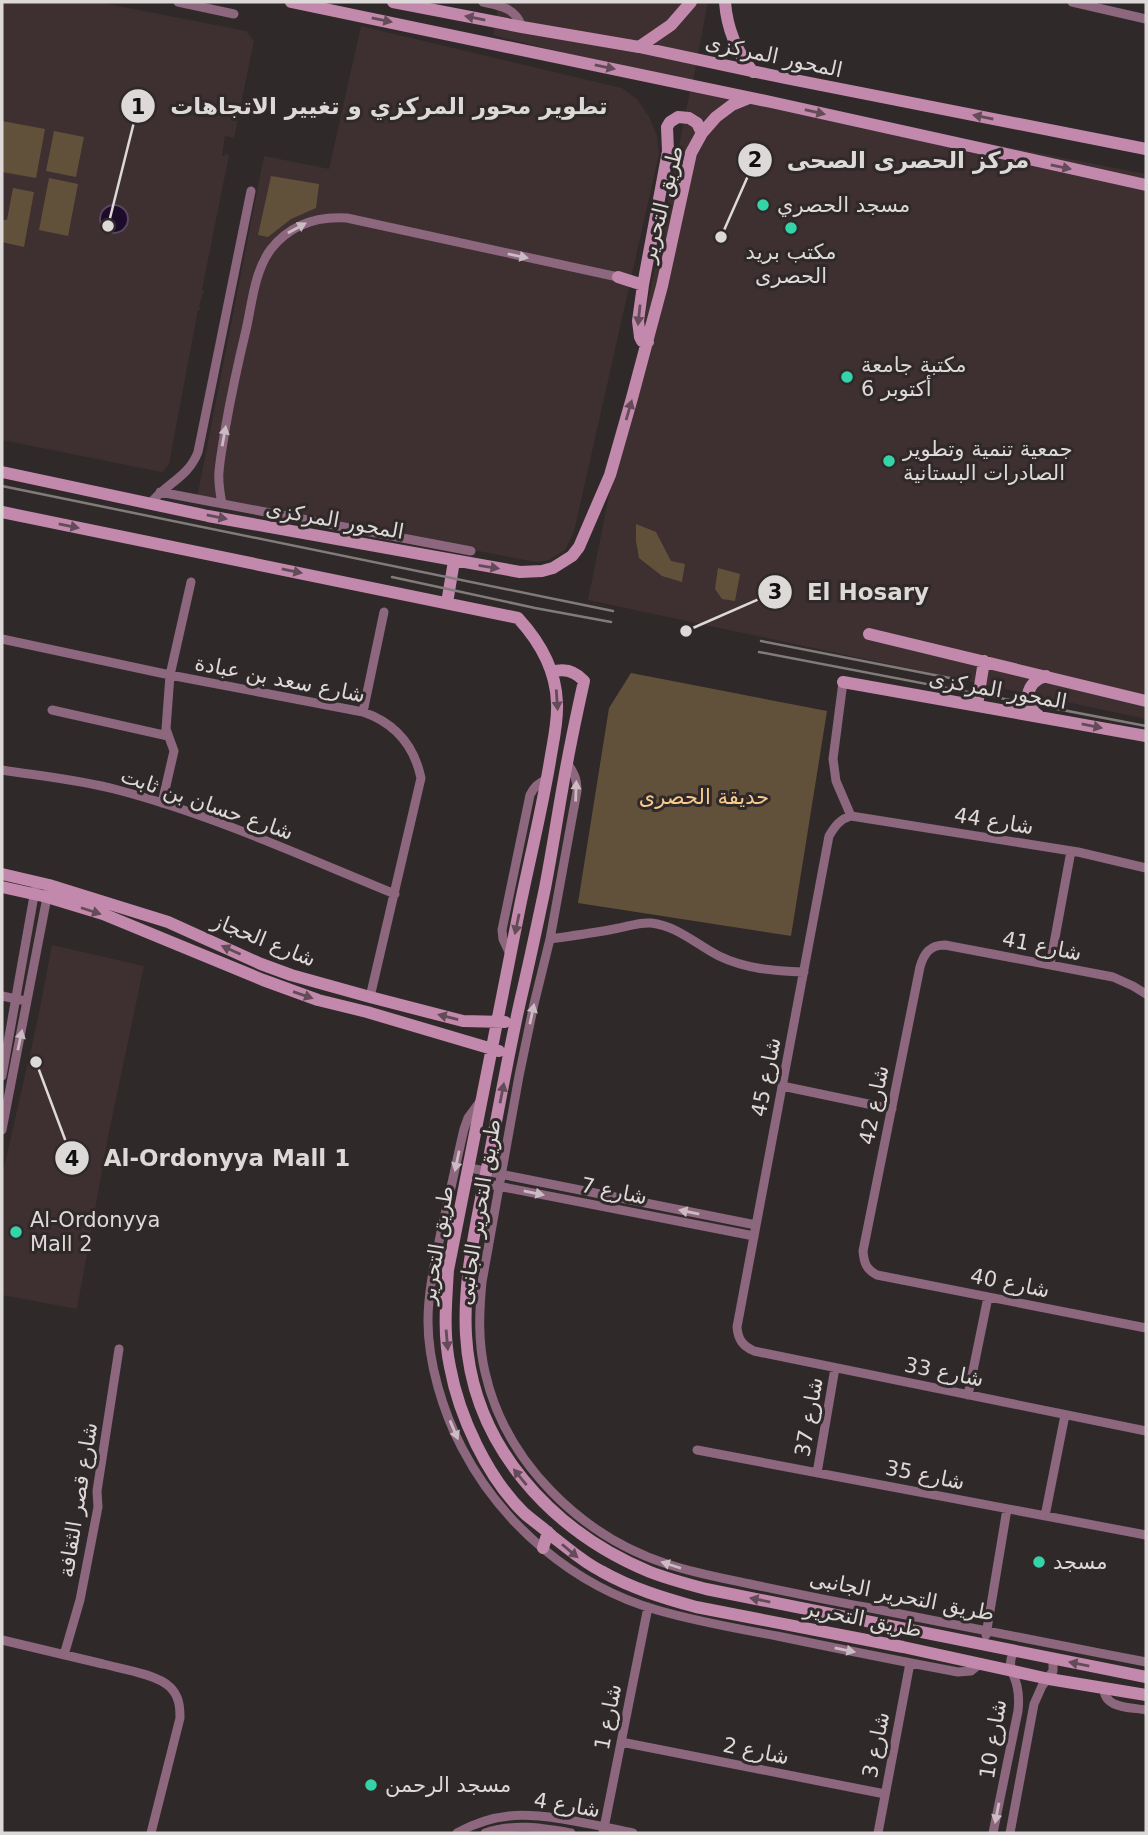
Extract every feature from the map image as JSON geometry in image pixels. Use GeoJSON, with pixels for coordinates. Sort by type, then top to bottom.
{"type":"FeatureCollection","features":[{"type":"Feature","properties":{"kind":"street"},"geometry":{"type":"LineString","coordinates":[[178,2],[234,14]]}},
{"type":"Feature","properties":{"kind":"street"},"geometry":{"type":"LineString","coordinates":[[291,2],[1146,185]]}},
{"type":"Feature","properties":{"kind":"street","name":"المحور المركزى"},"geometry":{"type":"LineString","coordinates":[[393,2],[639,47],[1146,149]]}},
{"type":"Feature","properties":{"kind":"street"},"geometry":{"type":"LineString","coordinates":[[483,2],[510,9],[520,20],[522,27]]}},
{"type":"Feature","properties":{"kind":"street"},"geometry":{"type":"LineString","coordinates":[[639,47],[671,25],[691,2]]}},
{"type":"Feature","properties":{"kind":"street"},"geometry":{"type":"LineString","coordinates":[[724,2],[733,40],[753,72]]}},
{"type":"Feature","properties":{"kind":"street"},"geometry":{"type":"LineString","coordinates":[[1072,2],[1117,6],[1146,19]]}},
{"type":"Feature","properties":{"kind":"street","name":"طريق التحرير"},"geometry":{"type":"LineString","coordinates":[[610,475],[648,342],[691,153],[702,133],[724,110],[749,98]]}},
{"type":"Feature","properties":{"kind":"street","name":"طريق التحرير"},"geometry":{"type":"LineString","coordinates":[[648,342],[640,339],[638,328],[643,285],[668,151],[667,127],[678,117],[689,118],[697,123],[702,133]]}},
{"type":"Feature","properties":{"kind":"street"},"geometry":{"type":"LineString","coordinates":[[150,504],[160,492],[184,475],[198,452],[251,191]]}},
{"type":"Feature","properties":{"kind":"street"},"geometry":{"type":"LineString","coordinates":[[222,504],[219,464],[233,385],[259,274],[267,255],[297,227],[316,220],[347,218],[618,277],[643,285]]}},
{"type":"Feature","properties":{"kind":"street","name":"المحور المركزى"},"geometry":{"type":"LineString","coordinates":[[2,472],[150,504],[531,573],[563,563],[572,556],[585,537],[610,475]]}},
{"type":"Feature","properties":{"kind":"street"},"geometry":{"type":"LineString","coordinates":[[160,492],[471,551]]}},
{"type":"Feature","properties":{"kind":"street"},"geometry":{"type":"LineString","coordinates":[[2,512],[447,603],[454,561]]}},
{"type":"Feature","properties":{"kind":"street"},"geometry":{"type":"LineString","coordinates":[[162,803],[174,751],[166,722],[170,675],[191,582]]}},
{"type":"Feature","properties":{"kind":"street","name":"طريق التحرير"},"geometry":{"type":"LineString","coordinates":[[447,603],[518,618],[535,638],[552,672],[558,710],[547,779],[448,1270],[445,1318],[454,1388],[470,1433],[493,1474],[523,1512],[579,1558],[621,1581],[666,1599],[729,1620],[981,1663],[1049,1679],[1146,1695]]}},
{"type":"Feature","properties":{"kind":"street"},"geometry":{"type":"LineString","coordinates":[[363,712],[384,612]]}},
{"type":"Feature","properties":{"kind":"street","name":"المحور المركزى"},"geometry":{"type":"LineString","coordinates":[[869,634],[1146,701]]}},
{"type":"Feature","properties":{"kind":"street","name":"شارع سعد بن عبادة"},"geometry":{"type":"LineString","coordinates":[[2,641],[363,712],[375,716],[397,731],[413,753],[421,778],[370,997]]}},
{"type":"Feature","properties":{"kind":"street"},"geometry":{"type":"LineString","coordinates":[[977,705],[984,661]]}},
{"type":"Feature","properties":{"kind":"street","name":"طريق التحرير"},"geometry":{"type":"LineString","coordinates":[[552,672],[566,670],[584,681],[468,1271],[466,1335],[470,1368],[482,1409],[498,1446],[539,1500],[600,1546],[650,1572],[719,1592],[1146,1677]]}},
{"type":"Feature","properties":{"kind":"street"},"geometry":{"type":"LineString","coordinates":[[1039,716],[1029,707],[1027,694],[1034,682],[1046,676]]}},
{"type":"Feature","properties":{"kind":"street"},"geometry":{"type":"LineString","coordinates":[[843,682],[833,759],[836,781],[851,816]]}},
{"type":"Feature","properties":{"kind":"street","name":"المحور المركزى"},"geometry":{"type":"LineString","coordinates":[[843,682],[1146,736]]}},
{"type":"Feature","properties":{"kind":"street"},"geometry":{"type":"LineString","coordinates":[[52,710],[168,736]]}},
{"type":"Feature","properties":{"kind":"street","name":"طريق التحرير الجانبى"},"geometry":{"type":"LineString","coordinates":[[567,763],[577,780],[577,790],[550,939],[524,1052],[482,1282],[480,1343],[485,1372],[494,1401],[516,1446],[540,1479],[590,1524],[621,1544],[666,1564],[697,1573],[1146,1662]]}},
{"type":"Feature","properties":{"kind":"street","name":"شارع حسان بن ثابت"},"geometry":{"type":"LineString","coordinates":[[2,769],[116,789],[162,803],[210,819],[395,894]]}},
{"type":"Feature","properties":{"kind":"street","name":"شارع 45"},"geometry":{"type":"LineString","coordinates":[[740,1340],[737,1327],[830,836],[838,823],[851,816]]}},
{"type":"Feature","properties":{"kind":"street","name":"شارع 44"},"geometry":{"type":"LineString","coordinates":[[851,816],[1071,851],[1146,868]]}},
{"type":"Feature","properties":{"kind":"street"},"geometry":{"type":"LineString","coordinates":[[1050,965],[1071,851]]}},
{"type":"Feature","properties":{"kind":"street","name":"شارع الحجاز"},"geometry":{"type":"LineString","coordinates":[[2,874],[290,991],[510,1052]]}},
{"type":"Feature","properties":{"kind":"street","name":"شارع الحجاز"},"geometry":{"type":"LineString","coordinates":[[2,887],[42,889],[168,922],[261,964],[370,997],[463,1021],[516,1022]]}},
{"type":"Feature","properties":{"kind":"street"},"geometry":{"type":"LineString","coordinates":[[2,1076],[16,999],[42,889]]}},
{"type":"Feature","properties":{"kind":"street"},"geometry":{"type":"LineString","coordinates":[[2,1130],[28,1001],[42,889]]}},
{"type":"Feature","properties":{"kind":"street"},"geometry":{"type":"LineString","coordinates":[[550,939],[616,929],[634,923],[652,923],[671,928],[721,957],[744,966],[804,972]]}},
{"type":"Feature","properties":{"kind":"street","name":"شارع 41"},"geometry":{"type":"LineString","coordinates":[[929,949],[946,945],[1113,978],[1146,994]]}},
{"type":"Feature","properties":{"kind":"street","name":"شارع 42"},"geometry":{"type":"LineString","coordinates":[[868,1270],[863,1251],[920,967],[929,949]]}},
{"type":"Feature","properties":{"kind":"street"},"geometry":{"type":"LineString","coordinates":[[2,996],[28,1001]]}},
{"type":"Feature","properties":{"kind":"street"},"geometry":{"type":"LineString","coordinates":[[782,1086],[892,1109]]}},
{"type":"Feature","properties":{"kind":"street","name":"طريق التحرير الجانبى"},"geometry":{"type":"LineString","coordinates":[[482,1098],[464,1129],[433,1269],[428,1300],[428,1325],[436,1379],[444,1408],[470,1463],[505,1513],[542,1548],[574,1572],[648,1607],[729,1620],[909,1663],[965,1673],[981,1663]]}},
{"type":"Feature","properties":{"kind":"street","name":"شارع 7"},"geometry":{"type":"LineString","coordinates":[[468,1174],[485,1177],[502,1174],[756,1225]]}},
{"type":"Feature","properties":{"kind":"street","name":"شارع 7"},"geometry":{"type":"LineString","coordinates":[[485,1177],[499,1186],[754,1236]]}},
{"type":"Feature","properties":{"kind":"street","name":"شارع 40"},"geometry":{"type":"LineString","coordinates":[[868,1270],[877,1275],[1146,1328]]}},
{"type":"Feature","properties":{"kind":"street"},"geometry":{"type":"LineString","coordinates":[[968,1395],[988,1297]]}},
{"type":"Feature","properties":{"kind":"street","name":"شارع 33"},"geometry":{"type":"LineString","coordinates":[[740,1340],[754,1351],[1146,1431]]}},
{"type":"Feature","properties":{"kind":"street","name":"شارع قصر الثقافة"},"geometry":{"type":"LineString","coordinates":[[64,1655],[80,1600],[98,1507],[97,1491],[119,1349]]}},
{"type":"Feature","properties":{"kind":"street","name":"شارع 37"},"geometry":{"type":"LineString","coordinates":[[817,1473],[835,1368]]}},
{"type":"Feature","properties":{"kind":"street"},"geometry":{"type":"LineString","coordinates":[[1045,1516],[1065,1415]]}},
{"type":"Feature","properties":{"kind":"street","name":"شارع 35"},"geometry":{"type":"LineString","coordinates":[[697,1450],[1146,1535]]}},
{"type":"Feature","properties":{"kind":"street"},"geometry":{"type":"LineString","coordinates":[[984,1645],[1007,1509]]}},
{"type":"Feature","properties":{"kind":"street"},"geometry":{"type":"LineString","coordinates":[[542,1548],[548,1532]]}},
{"type":"Feature","properties":{"kind":"street","name":"شارع 1"},"geometry":{"type":"LineString","coordinates":[[603,1830],[648,1607]]}},
{"type":"Feature","properties":{"kind":"street"},"geometry":{"type":"LineString","coordinates":[[2,1640],[154,1678],[172,1689],[180,1707],[180,1717],[151,1833]]}},
{"type":"Feature","properties":{"kind":"street","name":"شارع 10"},"geometry":{"type":"LineString","coordinates":[[993,1833],[1018,1711],[1018,1690],[1010,1661],[1014,1651]]}},
{"type":"Feature","properties":{"kind":"street","name":"شارع 10"},"geometry":{"type":"LineString","coordinates":[[1010,1833],[1034,1704],[1053,1671],[1053,1659]]}},
{"type":"Feature","properties":{"kind":"street","name":"شارع 3"},"geometry":{"type":"LineString","coordinates":[[878,1833],[909,1663]]}},
{"type":"Feature","properties":{"kind":"street"},"geometry":{"type":"LineString","coordinates":[[1104,1687],[1103,1694],[1111,1703],[1146,1710]]}},
{"type":"Feature","properties":{"kind":"street","name":"شارع 2"},"geometry":{"type":"LineString","coordinates":[[621,1742],[885,1794]]}},
{"type":"Feature","properties":{"kind":"street","name":"شارع 4"},"geometry":{"type":"LineString","coordinates":[[457,1833],[483,1822],[522,1815],[633,1833]]}},
{"type":"Feature","properties":{"kind":"street","name":"شارع 4"},"geometry":{"type":"LineString","coordinates":[[485,1833],[522,1826],[571,1833]]}},
{"type":"Feature","properties":{"kind":"shaded area"},"geometry":{"type":"Polygon","coordinates":[[[2,2],[98,2],[246,31],[254,41],[234,138],[225,136],[222,156],[229,155],[169,464],[164,471],[2,440],[2,2]]]}},
{"type":"Feature","properties":{"kind":"shaded area"},"geometry":{"type":"Polygon","coordinates":[[[499,2],[708,2],[692,86],[1146,174],[1146,719],[588,600],[691,86],[493,35],[499,2]]]}},
{"type":"Feature","properties":{"kind":"shaded area"},"geometry":{"type":"Polygon","coordinates":[[[361,26],[622,88],[638,100],[657,135],[659,154],[574,532],[565,550],[549,560],[536,562],[197,498],[264,156],[329,169],[361,26]]]}},
{"type":"Feature","properties":{"kind":"shaded area"},"geometry":{"type":"Polygon","coordinates":[[[114,205],[124,209],[128,219],[124,229],[114,233],[104,229],[100,219],[104,209],[114,205]]]}},
{"type":"Feature","properties":{"kind":"shaded area"},"geometry":{"type":"Polygon","coordinates":[[[52,945],[144,966],[109,1132],[77,1309],[2,1295],[2,1176],[52,945]]]}},
{"type":"Feature","properties":{"kind":"green space"},"geometry":{"type":"Polygon","coordinates":[[[2,121],[45,129],[36,178],[2,172],[2,121]]]}},
{"type":"Feature","properties":{"kind":"green space"},"geometry":{"type":"Polygon","coordinates":[[[54,131],[84,137],[76,177],[46,171],[54,131]]]}},
{"type":"Feature","properties":{"kind":"green space"},"geometry":{"type":"Polygon","coordinates":[[[271,176],[319,184],[316,208],[291,219],[268,237],[258,235],[271,176]]]}},
{"type":"Feature","properties":{"kind":"green space"},"geometry":{"type":"Polygon","coordinates":[[[49,178],[78,184],[68,236],[39,230],[49,178]]]}},
{"type":"Feature","properties":{"kind":"green space"},"geometry":{"type":"Polygon","coordinates":[[[13,188],[34,192],[24,247],[2,242],[2,220],[7,220],[13,188]]]}},
{"type":"Feature","properties":{"kind":"green space"},"geometry":{"type":"Polygon","coordinates":[[[636,524],[656,532],[671,561],[685,564],[682,582],[662,576],[639,558],[636,524]]]}},
{"type":"Feature","properties":{"kind":"green space"},"geometry":{"type":"Polygon","coordinates":[[[718,568],[740,574],[735,601],[722,599],[715,589],[718,568]]]}},
{"type":"Feature","properties":{"kind":"green space","name":"حديقة الحصرى"},"geometry":{"type":"Polygon","coordinates":[[[631,673],[827,711],[791,936],[578,903],[609,708],[631,673]]]}},
{"type":"Feature","properties":{"kind":"railway"},"geometry":{"type":"LineString","coordinates":[[2,486],[613,611]]}},
{"type":"Feature","properties":{"kind":"railway"},"geometry":{"type":"LineString","coordinates":[[392,577],[611,622]]}},
{"type":"Feature","properties":{"kind":"railway"},"geometry":{"type":"LineString","coordinates":[[761,641],[960,680]]}},
{"type":"Feature","properties":{"kind":"railway"},"geometry":{"type":"LineString","coordinates":[[759,652],[1146,726]]}},
{"type":"Feature","properties":{"kind":"place","name":"مسجد الحصري"},"geometry":{"type":"Point","coordinates":[763,205]}},
{"type":"Feature","properties":{"kind":"place","name":"تطوير محور المركزي و تغيير الاتجاهات"},"geometry":{"type":"Point","coordinates":[108,226]}},
{"type":"Feature","properties":{"kind":"place","name":"مكتب بريد الحصرى"},"geometry":{"type":"Point","coordinates":[791,228]}},
{"type":"Feature","properties":{"kind":"place","name":"مركز الحصرى الصحى"},"geometry":{"type":"Point","coordinates":[721,237]}},
{"type":"Feature","properties":{"kind":"place","name":"مكتبة جامعة 6 أكتوبر"},"geometry":{"type":"Point","coordinates":[847,377]}},
{"type":"Feature","properties":{"kind":"place","name":"جمعية تنمية وتطوير الصادرات البستانية"},"geometry":{"type":"Point","coordinates":[889,461]}},
{"type":"Feature","properties":{"kind":"place","name":"El Hosary"},"geometry":{"type":"Point","coordinates":[686,631]}},
{"type":"Feature","properties":{"kind":"place","name":"Al-Ordonyya Mall 1"},"geometry":{"type":"Point","coordinates":[36,1062]}},
{"type":"Feature","properties":{"kind":"place","name":"Al-Ordonyya Mall 2"},"geometry":{"type":"Point","coordinates":[16,1232]}},
{"type":"Feature","properties":{"kind":"place","name":"مسجد"},"geometry":{"type":"Point","coordinates":[1039,1562]}},
{"type":"Feature","properties":{"kind":"place","name":"مسجد الرحمن"},"geometry":{"type":"Point","coordinates":[371,1785]}}]}
